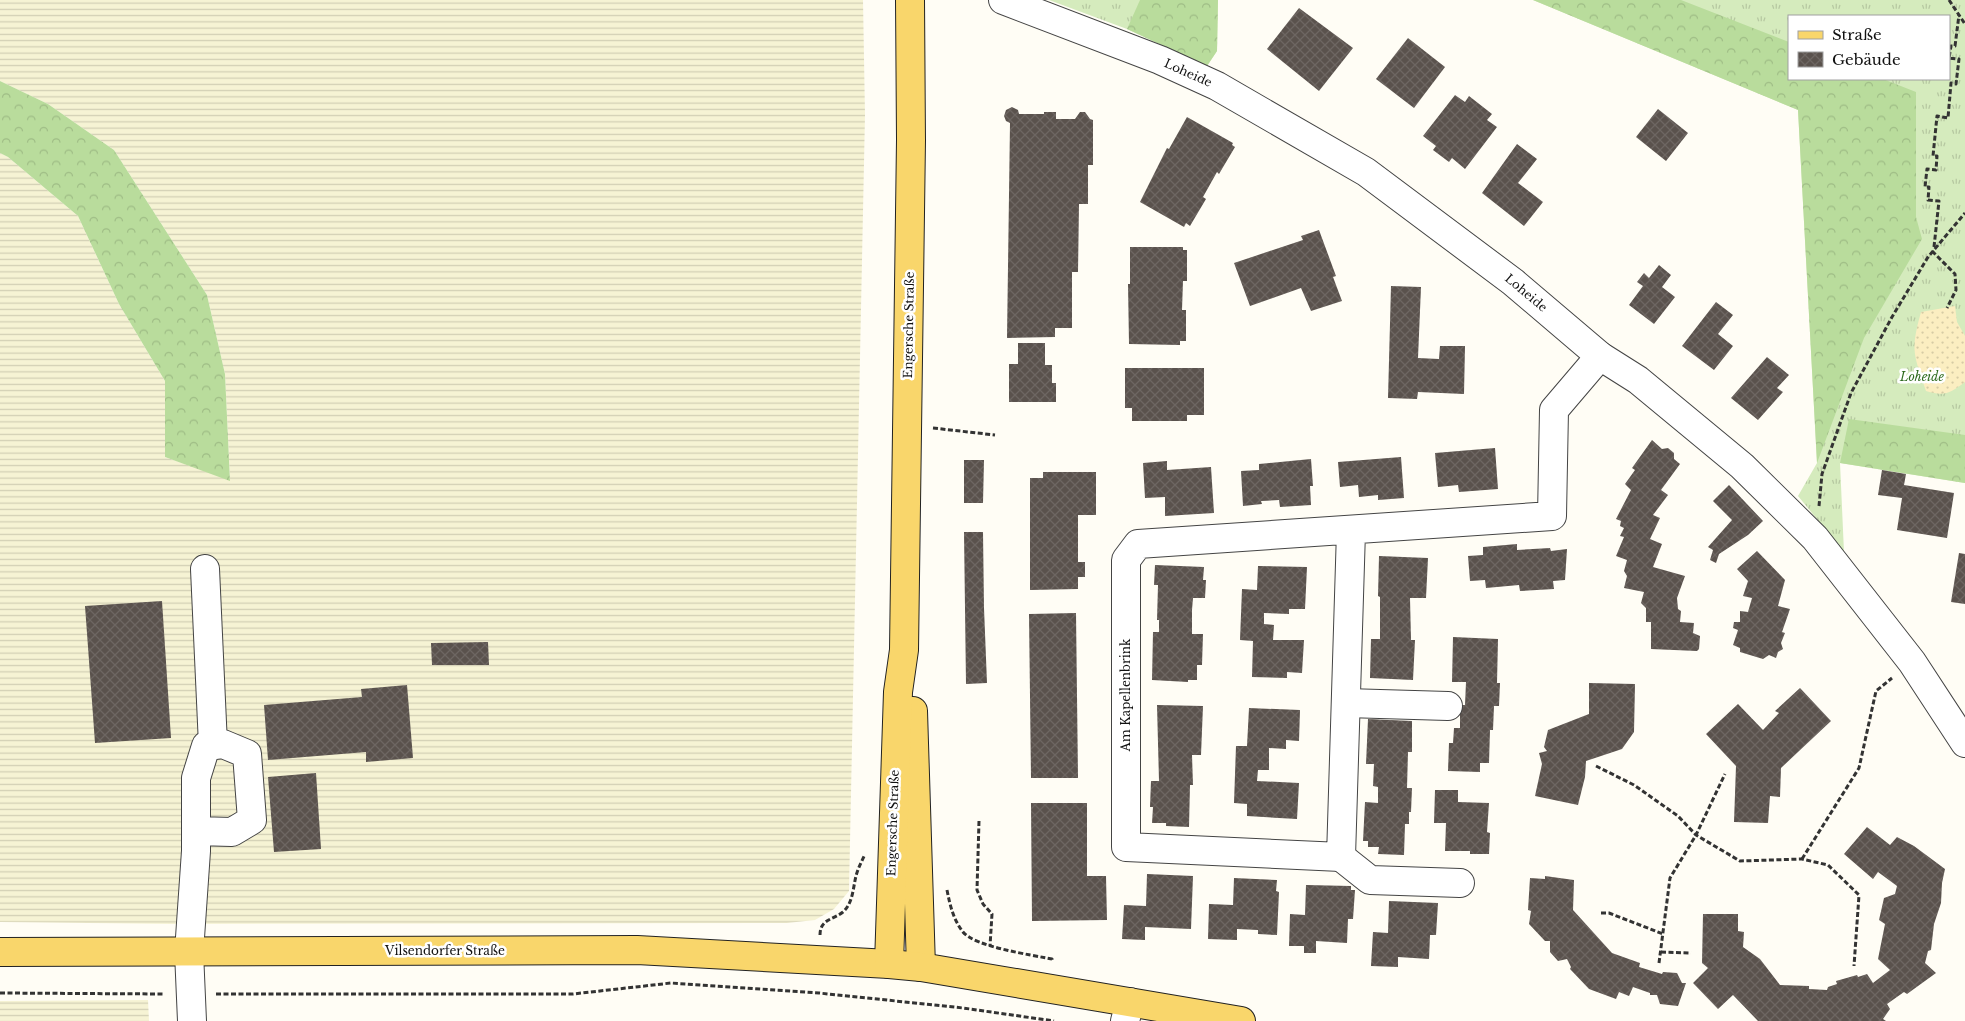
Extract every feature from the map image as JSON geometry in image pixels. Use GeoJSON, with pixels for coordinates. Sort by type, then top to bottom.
{"type":"FeatureCollection","features":[{"type":"Feature","properties":{"kind":"main road","name":"Engersche Straße"},"geometry":{"type":"LineString","coordinates":[[889,964],[898,692],[904,650],[910,0]]}},
{"type":"Feature","properties":{"kind":"main road","name":"Engersche Straße"},"geometry":{"type":"LineString","coordinates":[[904,650],[913,691],[921,967]]}},
{"type":"Feature","properties":{"kind":"main road","name":"Vilsendorfer Straße"},"geometry":{"type":"LineString","coordinates":[[0,952],[637,950],[889,964]]}},
{"type":"Feature","properties":{"kind":"main road"},"geometry":{"type":"LineString","coordinates":[[889,964],[921,967],[1048,988],[1128,1011],[1241,1021]]}},
{"type":"Feature","properties":{"kind":"street","name":"Loheide"},"geometry":{"type":"LineString","coordinates":[[1003,0],[1160,60],[1217,86],[1366,172],[1513,282],[1600,356],[1638,380],[1742,466],[1815,538],[1912,662],[1965,743]]}},
{"type":"Feature","properties":{"kind":"street","name":"Am Kapellenbrink"},"geometry":{"type":"LineString","coordinates":[[1341,857],[1126,847],[1126,560],[1138,544],[1552,516],[1554,410],[1600,356]]}},
{"type":"Feature","properties":{"kind":"street"},"geometry":{"type":"LineString","coordinates":[[1351,531],[1341,857],[1370,880],[1460,883]]}},
{"type":"Feature","properties":{"kind":"street"},"geometry":{"type":"LineString","coordinates":[[205,569],[213,745]]}},
{"type":"Feature","properties":{"kind":"street"},"geometry":{"type":"LineString","coordinates":[[1346,703],[1448,706]]}},
{"type":"Feature","properties":{"kind":"street"},"geometry":{"type":"LineString","coordinates":[[192,1021],[189,952],[196,830],[196,778],[206,746],[223,744],[247,754],[252,820],[232,832],[196,830]]}},
{"type":"Feature","properties":{"kind":"path"},"geometry":{"type":"LineString","coordinates":[[1949,0],[1965,24]]}},
{"type":"Feature","properties":{"kind":"path"},"geometry":{"type":"LineString","coordinates":[[1950,52],[1951,46],[1955,46],[1958,15]]}},
{"type":"Feature","properties":{"kind":"path"},"geometry":{"type":"LineString","coordinates":[[1947,308],[1956,290],[1955,274],[1933,249],[1939,201],[1928,200],[1929,187],[1925,187],[1927,169],[1936,170],[1937,156],[1933,156],[1937,116],[1948,118],[1952,83],[1956,84],[1958,59],[1950,58]]}},
{"type":"Feature","properties":{"kind":"path"},"geometry":{"type":"LineString","coordinates":[[1815,538],[1822,474],[1851,393],[1892,317],[1933,249],[1965,213]]}},
{"type":"Feature","properties":{"kind":"path"},"geometry":{"type":"LineString","coordinates":[[907,425],[995,434]]}},
{"type":"Feature","properties":{"kind":"path"},"geometry":{"type":"LineString","coordinates":[[1802,859],[1859,768],[1876,691],[1912,662]]}},
{"type":"Feature","properties":{"kind":"path"},"geometry":{"type":"LineString","coordinates":[[1596,766],[1634,785],[1678,816],[1696,835],[1740,861],[1802,859],[1828,865],[1859,895],[1854,966]]}},
{"type":"Feature","properties":{"kind":"path"},"geometry":{"type":"LineString","coordinates":[[1659,963],[1670,878],[1696,835],[1725,774]]}},
{"type":"Feature","properties":{"kind":"path"},"geometry":{"type":"LineString","coordinates":[[979,820],[977,890],[983,904],[992,914],[990,946]]}},
{"type":"Feature","properties":{"kind":"path"},"geometry":{"type":"LineString","coordinates":[[819,993],[820,929],[826,921],[843,912],[851,900],[857,875],[866,852]]}},
{"type":"Feature","properties":{"kind":"path"},"geometry":{"type":"LineString","coordinates":[[946,888],[952,913],[964,934],[990,946],[1052,959],[1048,988]]}},
{"type":"Feature","properties":{"kind":"path"},"geometry":{"type":"LineString","coordinates":[[1601,913],[1609,913],[1663,934]]}},
{"type":"Feature","properties":{"kind":"path"},"geometry":{"type":"LineString","coordinates":[[1661,952],[1691,953]]}},
{"type":"Feature","properties":{"kind":"path"},"geometry":{"type":"LineString","coordinates":[[0,993],[573,994],[671,983],[819,993],[963,1008],[1054,1021]]}},
{"type":"Feature","properties":{"kind":"shaded area"},"geometry":{"type":"Polygon","coordinates":[[[0,0],[863,0],[865,115],[849,891],[834,909],[815,920],[787,923],[175,924],[0,922],[0,153],[8,157],[78,216],[119,304],[165,381],[165,457],[230,480],[225,374],[207,295],[114,150],[48,104],[0,81],[0,0]]]}},
{"type":"Feature","properties":{"kind":"shaded area"},"geometry":{"type":"Polygon","coordinates":[[[148,1000],[149,1021],[0,1021],[0,1001],[148,1000]]]}},
{"type":"Feature","properties":{"kind":"green space"},"geometry":{"type":"Polygon","coordinates":[[[1049,0],[1218,0],[1217,51],[1207,66],[1127,29],[1049,0]]]}},
{"type":"Feature","properties":{"kind":"green space"},"geometry":{"type":"Polygon","coordinates":[[[1140,0],[1218,0],[1217,51],[1207,66],[1127,29],[1140,0]]]}},
{"type":"Feature","properties":{"kind":"green space"},"geometry":{"type":"Polygon","coordinates":[[[1533,0],[1965,0],[1965,483],[1840,463],[1844,552],[1798,496],[1817,463],[1798,110],[1533,0]]]}},
{"type":"Feature","properties":{"kind":"green space"},"geometry":{"type":"Polygon","coordinates":[[[1533,0],[1681,0],[1788,42],[1788,80],[1886,80],[1916,92],[1916,217],[1922,239],[1864,338],[1817,463],[1798,110],[1533,0]]]}},
{"type":"Feature","properties":{"kind":"green space"},"geometry":{"type":"Polygon","coordinates":[[[0,81],[48,104],[114,150],[207,295],[225,374],[230,481],[165,457],[165,381],[119,304],[78,216],[8,157],[0,153],[0,81]]]}},
{"type":"Feature","properties":{"kind":"green space"},"geometry":{"type":"Polygon","coordinates":[[[1849,419],[1965,435],[1965,483],[1840,463],[1849,419]]]}},
{"type":"Feature","properties":{"kind":"sand"},"geometry":{"type":"Polygon","coordinates":[[[1955,306],[1957,322],[1965,336],[1965,382],[1943,394],[1926,391],[1915,353],[1915,336],[1921,312],[1955,306]]]}},
{"type":"Feature","properties":{"kind":"building"},"geometry":{"type":"Polygon","coordinates":[[[1299,8],[1353,48],[1319,91],[1267,49],[1299,8]]]}},
{"type":"Feature","properties":{"kind":"building"},"geometry":{"type":"Polygon","coordinates":[[[1408,38],[1445,67],[1414,108],[1376,79],[1408,38]]]}},
{"type":"Feature","properties":{"kind":"building"},"geometry":{"type":"Polygon","coordinates":[[[1455,95],[1465,102],[1469,96],[1492,114],[1487,120],[1497,127],[1465,169],[1452,158],[1449,162],[1433,150],[1436,146],[1423,136],[1455,95]]]}},
{"type":"Feature","properties":{"kind":"building"},"geometry":{"type":"Polygon","coordinates":[[[1012,107],[1018,110],[1019,114],[1056,112],[1056,119],[1075,119],[1080,112],[1085,112],[1093,120],[1093,165],[1088,165],[1088,204],[1079,204],[1078,272],[1072,272],[1072,328],[1055,328],[1055,337],[1007,338],[1010,123],[1006,121],[1004,116],[1006,110],[1012,107]]]}},
{"type":"Feature","properties":{"kind":"building"},"geometry":{"type":"Polygon","coordinates":[[[1658,109],[1688,133],[1666,161],[1636,137],[1658,109]]]}},
{"type":"Feature","properties":{"kind":"building"},"geometry":{"type":"Polygon","coordinates":[[[1187,117],[1233,143],[1232,145],[1235,147],[1219,174],[1217,172],[1203,197],[1206,199],[1190,226],[1186,223],[1184,227],[1140,202],[1167,148],[1169,149],[1187,117]]]}},
{"type":"Feature","properties":{"kind":"building"},"geometry":{"type":"Polygon","coordinates":[[[1517,144],[1537,159],[1518,183],[1543,202],[1524,226],[1482,193],[1517,144]]]}},
{"type":"Feature","properties":{"kind":"building"},"geometry":{"type":"Polygon","coordinates":[[[1319,230],[1336,276],[1333,277],[1342,301],[1311,311],[1301,288],[1250,306],[1234,263],[1303,240],[1301,236],[1319,230]]]}},
{"type":"Feature","properties":{"kind":"building"},"geometry":{"type":"Polygon","coordinates":[[[1130,247],[1183,247],[1183,250],[1187,250],[1187,281],[1183,281],[1182,310],[1186,310],[1186,341],[1180,341],[1180,345],[1129,344],[1128,284],[1130,284],[1130,247]]]}},
{"type":"Feature","properties":{"kind":"building"},"geometry":{"type":"Polygon","coordinates":[[[1659,265],[1671,275],[1662,287],[1675,297],[1654,324],[1629,305],[1643,286],[1637,282],[1644,273],[1649,278],[1659,265]]]}},
{"type":"Feature","properties":{"kind":"building"},"geometry":{"type":"Polygon","coordinates":[[[1391,286],[1421,287],[1418,358],[1439,359],[1440,346],[1465,346],[1464,394],[1418,392],[1417,399],[1388,398],[1391,286]]]}},
{"type":"Feature","properties":{"kind":"building"},"geometry":{"type":"Polygon","coordinates":[[[1716,302],[1733,315],[1718,334],[1733,346],[1714,370],[1682,346],[1716,302]]]}},
{"type":"Feature","properties":{"kind":"building"},"geometry":{"type":"Polygon","coordinates":[[[1018,343],[1045,343],[1045,365],[1052,365],[1052,383],[1056,383],[1056,402],[1009,402],[1009,364],[1018,364],[1018,343]]]}},
{"type":"Feature","properties":{"kind":"building"},"geometry":{"type":"Polygon","coordinates":[[[1767,357],[1789,375],[1777,388],[1783,392],[1758,420],[1731,398],[1767,357]]]}},
{"type":"Feature","properties":{"kind":"building"},"geometry":{"type":"Polygon","coordinates":[[[1125,368],[1204,368],[1204,415],[1187,415],[1187,421],[1132,421],[1132,408],[1125,408],[1125,368]]]}},
{"type":"Feature","properties":{"kind":"building"},"geometry":{"type":"Polygon","coordinates":[[[1652,440],[1662,449],[1668,448],[1674,453],[1674,459],[1680,464],[1661,490],[1668,495],[1653,515],[1660,518],[1650,539],[1662,544],[1653,567],[1685,576],[1677,598],[1678,609],[1681,611],[1680,622],[1694,623],[1693,633],[1700,636],[1699,649],[1697,651],[1651,649],[1651,622],[1646,622],[1646,608],[1641,603],[1644,592],[1624,588],[1627,576],[1624,571],[1627,560],[1616,556],[1624,537],[1620,536],[1624,528],[1620,526],[1621,521],[1616,519],[1631,490],[1625,484],[1635,470],[1632,468],[1652,440]]]}},
{"type":"Feature","properties":{"kind":"building"},"geometry":{"type":"Polygon","coordinates":[[[1495,448],[1498,489],[1459,492],[1458,485],[1438,487],[1435,453],[1495,448]]]}},
{"type":"Feature","properties":{"kind":"building"},"geometry":{"type":"Polygon","coordinates":[[[1401,457],[1404,498],[1378,500],[1378,495],[1359,497],[1358,485],[1340,487],[1338,462],[1401,457]]]}},
{"type":"Feature","properties":{"kind":"building"},"geometry":{"type":"Polygon","coordinates":[[[1311,459],[1313,486],[1310,486],[1311,505],[1280,507],[1279,500],[1261,501],[1262,504],[1243,506],[1241,471],[1259,470],[1259,464],[1311,459]]]}},
{"type":"Feature","properties":{"kind":"building"},"geometry":{"type":"Polygon","coordinates":[[[964,460],[984,460],[983,503],[964,503],[964,460]]]}},
{"type":"Feature","properties":{"kind":"building"},"geometry":{"type":"Polygon","coordinates":[[[1167,461],[1167,470],[1211,467],[1214,513],[1165,516],[1165,497],[1145,498],[1143,463],[1167,461]]]}},
{"type":"Feature","properties":{"kind":"building"},"geometry":{"type":"Polygon","coordinates":[[[1882,470],[1906,474],[1904,485],[1954,493],[1947,538],[1897,530],[1902,498],[1878,495],[1882,470]]]}},
{"type":"Feature","properties":{"kind":"building"},"geometry":{"type":"Polygon","coordinates":[[[1043,472],[1096,472],[1096,515],[1078,515],[1078,562],[1085,562],[1085,577],[1078,577],[1078,589],[1030,590],[1030,478],[1043,478],[1043,472]]]}},
{"type":"Feature","properties":{"kind":"building"},"geometry":{"type":"Polygon","coordinates":[[[1729,485],[1763,521],[1748,535],[1719,554],[1716,563],[1710,560],[1713,550],[1708,547],[1732,520],[1713,501],[1729,485]]]}},
{"type":"Feature","properties":{"kind":"building"},"geometry":{"type":"Polygon","coordinates":[[[964,532],[983,532],[987,683],[966,684],[964,532]]]}},
{"type":"Feature","properties":{"kind":"building"},"geometry":{"type":"Polygon","coordinates":[[[1517,544],[1517,550],[1550,548],[1551,551],[1567,549],[1565,580],[1553,581],[1554,589],[1520,591],[1519,585],[1486,588],[1485,580],[1470,581],[1468,556],[1483,555],[1483,547],[1517,544]]]}},
{"type":"Feature","properties":{"kind":"building"},"geometry":{"type":"Polygon","coordinates":[[[1757,551],[1785,580],[1778,606],[1790,609],[1782,632],[1785,633],[1781,643],[1783,649],[1778,652],[1776,658],[1769,655],[1763,659],[1740,652],[1740,648],[1733,645],[1738,630],[1733,628],[1734,622],[1740,622],[1740,611],[1748,612],[1752,598],[1743,596],[1748,581],[1737,569],[1757,551]]]}},
{"type":"Feature","properties":{"kind":"building"},"geometry":{"type":"Polygon","coordinates":[[[1959,553],[1965,554],[1965,604],[1951,602],[1959,553]]]}},
{"type":"Feature","properties":{"kind":"building"},"geometry":{"type":"Polygon","coordinates":[[[1379,556],[1428,558],[1426,598],[1410,598],[1411,640],[1415,640],[1413,680],[1370,678],[1371,639],[1380,639],[1379,556]]]}},
{"type":"Feature","properties":{"kind":"building"},"geometry":{"type":"Polygon","coordinates":[[[1155,565],[1204,567],[1203,580],[1206,580],[1205,598],[1193,598],[1192,610],[1192,634],[1203,634],[1202,665],[1197,665],[1197,680],[1188,680],[1188,682],[1152,680],[1153,632],[1159,632],[1159,620],[1157,620],[1158,585],[1154,585],[1155,565]]]}},
{"type":"Feature","properties":{"kind":"building"},"geometry":{"type":"Polygon","coordinates":[[[1258,566],[1307,567],[1305,609],[1289,609],[1289,614],[1264,613],[1264,624],[1274,625],[1273,640],[1304,640],[1302,673],[1287,672],[1287,678],[1252,677],[1253,641],[1240,640],[1242,589],[1257,590],[1258,566]]]}},
{"type":"Feature","properties":{"kind":"building"},"geometry":{"type":"Polygon","coordinates":[[[162,601],[171,738],[95,743],[85,606],[162,601]]]}},
{"type":"Feature","properties":{"kind":"building"},"geometry":{"type":"Polygon","coordinates":[[[1076,613],[1078,778],[1031,778],[1029,614],[1076,613]]]}},
{"type":"Feature","properties":{"kind":"building"},"geometry":{"type":"Polygon","coordinates":[[[1453,637],[1498,639],[1497,683],[1500,683],[1499,706],[1494,706],[1493,730],[1490,730],[1489,763],[1480,763],[1480,772],[1448,771],[1449,743],[1453,743],[1454,728],[1460,728],[1460,705],[1465,705],[1466,682],[1452,682],[1453,637]]]}},
{"type":"Feature","properties":{"kind":"building"},"geometry":{"type":"Polygon","coordinates":[[[488,642],[489,665],[432,665],[431,643],[488,642]]]}},
{"type":"Feature","properties":{"kind":"building"},"geometry":{"type":"Polygon","coordinates":[[[1589,683],[1635,684],[1634,732],[1622,749],[1586,761],[1585,777],[1578,805],[1535,796],[1542,764],[1539,753],[1547,751],[1544,747],[1548,730],[1589,714],[1589,683]]]}},
{"type":"Feature","properties":{"kind":"building"},"geometry":{"type":"Polygon","coordinates":[[[407,685],[413,758],[366,762],[366,752],[268,760],[264,705],[362,697],[361,689],[407,685]]]}},
{"type":"Feature","properties":{"kind":"building"},"geometry":{"type":"Polygon","coordinates":[[[1800,688],[1831,721],[1781,768],[1780,797],[1770,796],[1768,823],[1734,822],[1736,766],[1706,734],[1738,704],[1763,730],[1779,713],[1775,711],[1800,688]]]}},
{"type":"Feature","properties":{"kind":"building"},"geometry":{"type":"Polygon","coordinates":[[[1157,705],[1203,706],[1201,755],[1192,755],[1193,785],[1190,785],[1189,827],[1166,826],[1166,823],[1152,823],[1153,807],[1150,807],[1151,781],[1159,781],[1157,705]]]}},
{"type":"Feature","properties":{"kind":"building"},"geometry":{"type":"Polygon","coordinates":[[[1249,708],[1300,710],[1299,741],[1286,740],[1286,749],[1269,748],[1269,770],[1258,770],[1257,781],[1299,783],[1297,819],[1247,816],[1247,804],[1234,803],[1236,746],[1247,746],[1249,708]]]}},
{"type":"Feature","properties":{"kind":"building"},"geometry":{"type":"Polygon","coordinates":[[[1368,719],[1412,721],[1412,752],[1408,752],[1407,788],[1412,788],[1411,812],[1409,812],[1409,824],[1405,824],[1404,855],[1378,854],[1379,847],[1368,847],[1368,841],[1363,841],[1365,802],[1378,803],[1378,787],[1373,786],[1374,764],[1366,764],[1368,719]]]}},
{"type":"Feature","properties":{"kind":"building"},"geometry":{"type":"Polygon","coordinates":[[[316,773],[321,849],[274,852],[268,777],[316,773]]]}},
{"type":"Feature","properties":{"kind":"building"},"geometry":{"type":"Polygon","coordinates":[[[1435,790],[1458,790],[1458,802],[1489,803],[1487,832],[1490,833],[1489,854],[1470,854],[1470,851],[1445,851],[1446,823],[1434,823],[1435,790]]]}},
{"type":"Feature","properties":{"kind":"building"},"geometry":{"type":"Polygon","coordinates":[[[1031,803],[1087,803],[1087,876],[1106,876],[1107,920],[1032,921],[1031,803]]]}},
{"type":"Feature","properties":{"kind":"building"},"geometry":{"type":"Polygon","coordinates":[[[1867,827],[1890,845],[1897,837],[1914,846],[1945,869],[1941,903],[1934,924],[1931,950],[1928,951],[1925,963],[1936,973],[1907,994],[1904,992],[1887,1004],[1890,1009],[1883,1019],[1886,1021],[1758,1021],[1733,995],[1718,1009],[1693,983],[1708,968],[1702,963],[1703,914],[1738,914],[1738,931],[1744,932],[1743,947],[1760,959],[1780,985],[1809,986],[1809,989],[1827,990],[1828,987],[1837,984],[1836,981],[1857,975],[1858,977],[1867,974],[1873,983],[1890,970],[1878,959],[1885,924],[1879,920],[1884,898],[1895,894],[1897,886],[1878,872],[1873,879],[1844,854],[1867,827]]]}},
{"type":"Feature","properties":{"kind":"building"},"geometry":{"type":"Polygon","coordinates":[[[1147,874],[1193,876],[1191,929],[1145,927],[1145,940],[1122,939],[1124,905],[1146,906],[1147,874]]]}},
{"type":"Feature","properties":{"kind":"building"},"geometry":{"type":"Polygon","coordinates":[[[1545,876],[1574,880],[1573,910],[1612,953],[1640,963],[1639,967],[1662,974],[1663,972],[1677,973],[1682,983],[1686,983],[1678,1006],[1660,1004],[1657,995],[1650,995],[1650,993],[1633,987],[1629,996],[1619,992],[1616,999],[1589,989],[1570,969],[1571,967],[1567,959],[1558,961],[1550,952],[1550,941],[1545,941],[1529,924],[1531,911],[1528,910],[1530,878],[1545,879],[1545,876]]]}},
{"type":"Feature","properties":{"kind":"building"},"geometry":{"type":"Polygon","coordinates":[[[1234,878],[1277,880],[1276,891],[1279,892],[1277,935],[1258,934],[1258,930],[1237,929],[1237,940],[1208,939],[1209,904],[1233,905],[1234,878]]]}},
{"type":"Feature","properties":{"kind":"building"},"geometry":{"type":"Polygon","coordinates":[[[1306,885],[1351,886],[1351,890],[1355,890],[1353,919],[1348,919],[1347,943],[1316,941],[1316,953],[1304,953],[1304,946],[1289,946],[1290,914],[1305,915],[1306,885]]]}},
{"type":"Feature","properties":{"kind":"building"},"geometry":{"type":"Polygon","coordinates":[[[1389,901],[1438,903],[1436,935],[1430,935],[1429,959],[1398,957],[1398,967],[1371,966],[1373,932],[1388,933],[1389,901]]]}}]}
